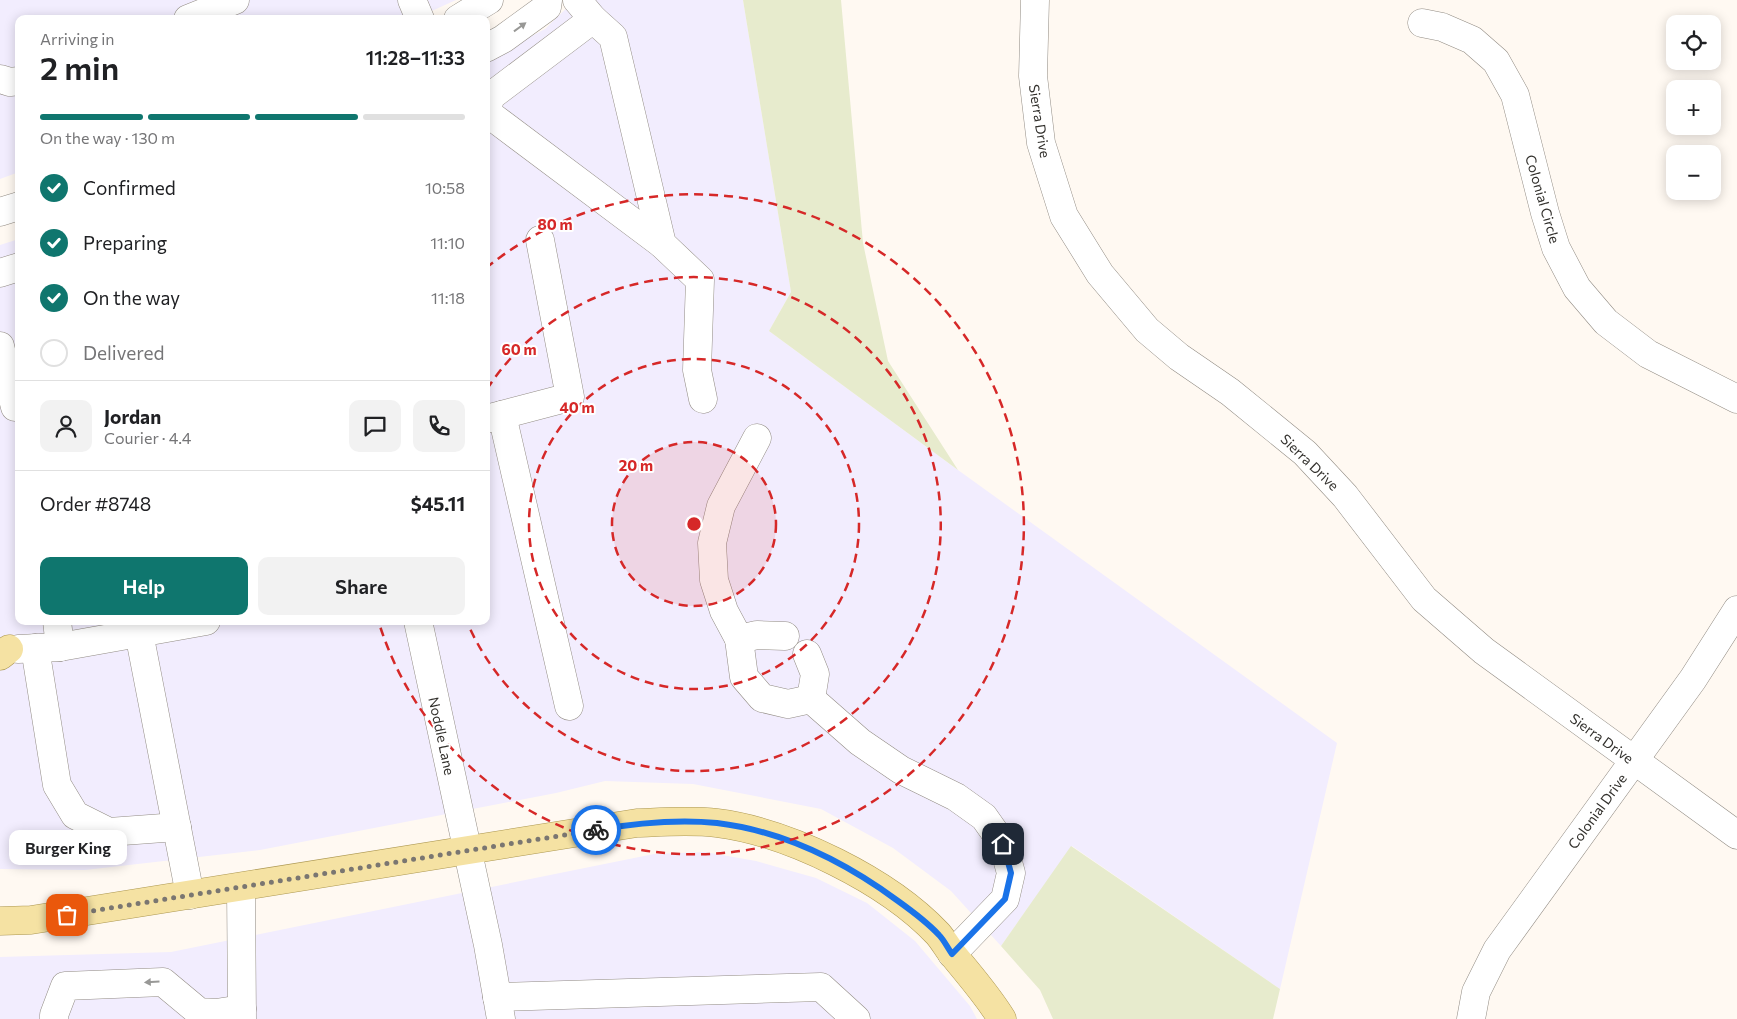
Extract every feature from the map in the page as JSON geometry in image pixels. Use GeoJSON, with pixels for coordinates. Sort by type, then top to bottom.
{"type":"FeatureCollection","features":[{"type":"Feature","properties":{"kind":"main road"},"geometry":{"type":"LineString","coordinates":[[0,921],[31,920],[637,823],[683,821],[710,823],[755,831],[800,845],[878,886],[912,911],[939,935],[952,954],[990,998],[1002,1019]]}},
{"type":"Feature","properties":{"kind":"street"},"geometry":{"type":"LineString","coordinates":[[198,15],[235,0]]}},
{"type":"Feature","properties":{"kind":"street"},"geometry":{"type":"LineString","coordinates":[[412,0],[418,15]]}},
{"type":"Feature","properties":{"kind":"street"},"geometry":{"type":"LineString","coordinates":[[465,15],[489,0]]}},
{"type":"Feature","properties":{"kind":"street"},"geometry":{"type":"LineString","coordinates":[[490,46],[503,39],[547,7],[548,0]]}},
{"type":"Feature","properties":{"kind":"street","name":"Sierra Drive"},"geometry":{"type":"LineString","coordinates":[[1035,0],[1033,76],[1041,144],[1064,216],[1100,274],[1147,330],[1179,357],[1230,392],[1305,452],[1345,496],[1424,599],[1484,651],[1737,835]]}},
{"type":"Feature","properties":{"kind":"street"},"geometry":{"type":"LineString","coordinates":[[490,99],[491,96],[585,9],[614,37],[662,244]]}},
{"type":"Feature","properties":{"kind":"street","name":"Colonial Circle"},"geometry":{"type":"LineString","coordinates":[[1422,23],[1442,27],[1472,40],[1496,61],[1515,94],[1545,213],[1556,248],[1577,288],[1606,322],[1648,354],[1737,399]]}},
{"type":"Feature","properties":{"kind":"street"},"geometry":{"type":"LineString","coordinates":[[0,79],[15,81]]}},
{"type":"Feature","properties":{"kind":"street"},"geometry":{"type":"LineString","coordinates":[[490,115],[662,244],[700,280],[697,370],[703,399]]}},
{"type":"Feature","properties":{"kind":"street"},"geometry":{"type":"LineString","coordinates":[[0,212],[15,207]]}},
{"type":"Feature","properties":{"kind":"street"},"geometry":{"type":"LineString","coordinates":[[540,240],[570,397],[494,417],[569,706]]}},
{"type":"Feature","properties":{"kind":"street"},"geometry":{"type":"LineString","coordinates":[[0,273],[15,268]]}},
{"type":"Feature","properties":{"kind":"street"},"geometry":{"type":"LineString","coordinates":[[0,346],[15,407]]}},
{"type":"Feature","properties":{"kind":"street"},"geometry":{"type":"LineString","coordinates":[[758,438],[721,506],[712,543],[714,580],[724,611],[739,639],[744,677],[762,698],[788,704],[811,698]]}},
{"type":"Feature","properties":{"kind":"street","name":"Colonial Drive"},"geometry":{"type":"LineString","coordinates":[[1470,1019],[1476,992],[1497,950],[1692,680],[1737,610]]}},
{"type":"Feature","properties":{"kind":"street"},"geometry":{"type":"LineString","coordinates":[[177,827],[109,832],[76,816],[56,785],[27,645],[139,633],[184,625]]}},
{"type":"Feature","properties":{"kind":"street","name":"Noddle Lane"},"geometry":{"type":"LineString","coordinates":[[419,625],[488,945],[499,1008]]}},
{"type":"Feature","properties":{"kind":"street"},"geometry":{"type":"LineString","coordinates":[[139,633],[190,895]]}},
{"type":"Feature","properties":{"kind":"street"},"geometry":{"type":"LineString","coordinates":[[739,639],[758,635],[785,636]]}},
{"type":"Feature","properties":{"kind":"street"},"geometry":{"type":"LineString","coordinates":[[807,654],[814,674],[811,698]]}},
{"type":"Feature","properties":{"kind":"street"},"geometry":{"type":"LineString","coordinates":[[811,698],[860,742],[901,770],[956,797],[984,817],[1003,844],[1011,873],[1005,899],[952,954]]}},
{"type":"Feature","properties":{"kind":"street"},"geometry":{"type":"LineString","coordinates":[[54,1019],[66,986],[163,982],[182,1008],[199,1012],[242,1014],[241,887]]}},
{"type":"Feature","properties":{"kind":"street"},"geometry":{"type":"LineString","coordinates":[[499,1008],[821,987],[856,1019]]}},
{"type":"Feature","properties":{"kind":"shaded area"},"geometry":{"type":"Polygon","coordinates":[[[0,0],[456,0],[423,15],[15,15],[15,173],[0,179],[0,0]]]}},
{"type":"Feature","properties":{"kind":"shaded area"},"geometry":{"type":"Polygon","coordinates":[[[575,0],[743,0],[791,292],[769,331],[958,470],[1337,743],[1280,989],[1072,846],[1001,946],[951,891],[893,848],[821,809],[693,784],[605,781],[556,793],[260,850],[85,870],[0,869],[0,245],[15,240],[15,625],[490,625],[490,58],[545,29],[575,0]]]}},
{"type":"Feature","properties":{"kind":"shaded area"},"geometry":{"type":"Polygon","coordinates":[[[705,852],[756,861],[816,878],[867,903],[915,941],[970,1006],[977,1019],[0,1019],[0,957],[171,952],[654,854],[705,852]]]}},
{"type":"Feature","properties":{"kind":"green space"},"geometry":{"type":"Polygon","coordinates":[[[743,0],[841,0],[863,243],[888,361],[958,470],[769,331],[791,292],[743,0]]]}},
{"type":"Feature","properties":{"kind":"green space"},"geometry":{"type":"Polygon","coordinates":[[[1071,846],[1280,989],[1273,1019],[1053,1019],[1040,990],[1001,946],[1071,846]]]}},
{"type":"Feature","properties":{"kind":"way so far"},"geometry":{"type":"LineString","coordinates":[[67,915],[596,830]]}},
{"type":"Feature","properties":{"kind":"place","name":"Burger King"},"geometry":{"type":"Point","coordinates":[67,915]}},
{"type":"Feature","properties":{"kind":"route"},"geometry":{"type":"LineString","coordinates":[[596,830],[637,823],[683,821],[718,824],[755,831],[800,845],[878,886],[912,911],[939,935],[952,954],[1005,899],[1011,873],[1003,844]]}}]}
